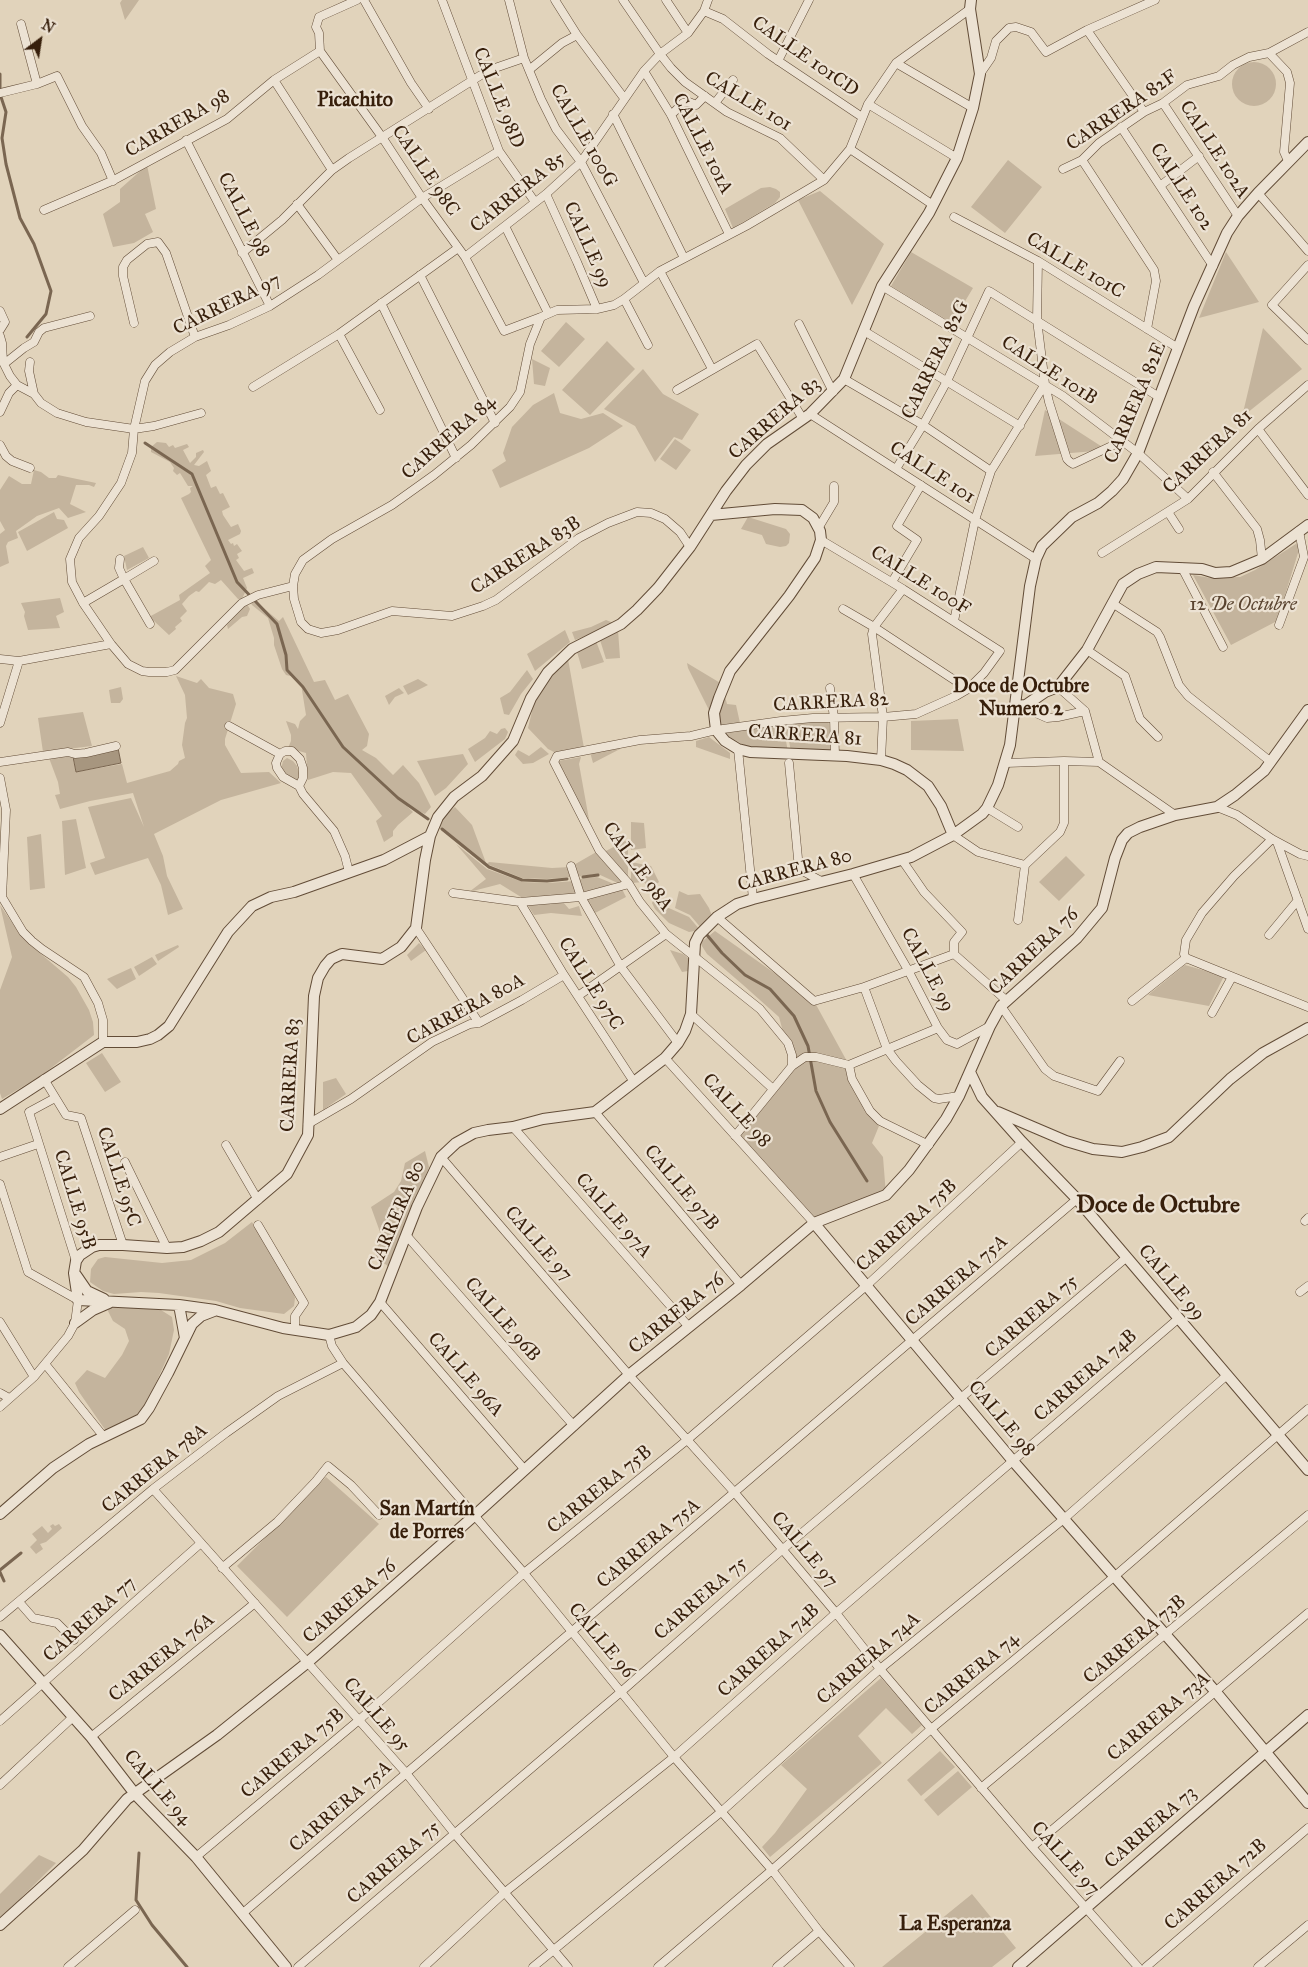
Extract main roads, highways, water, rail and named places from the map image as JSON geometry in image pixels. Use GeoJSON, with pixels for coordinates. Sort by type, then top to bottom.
{"type":"FeatureCollection","features":[{"type":"Feature","properties":{"kind":"waterway"},"geometry":{"type":"LineString","coordinates":[[0,74],[0,91]]}},
{"type":"Feature","properties":{"kind":"waterway"},"geometry":{"type":"LineString","coordinates":[[0,94],[6,112],[2,138],[6,164],[20,218],[34,244],[51,291],[46,314],[27,337]]}},
{"type":"Feature","properties":{"kind":"waterway"},"geometry":{"type":"LineString","coordinates":[[145,443],[192,474],[237,582],[277,624],[286,655],[287,670],[303,687],[343,747],[398,798],[428,819]]}},
{"type":"Feature","properties":{"kind":"waterway"},"geometry":{"type":"LineString","coordinates":[[442,829],[489,867],[522,880],[547,881],[567,879]]}},
{"type":"Feature","properties":{"kind":"waterway"},"geometry":{"type":"LineString","coordinates":[[583,877],[598,875]]}},
{"type":"Feature","properties":{"kind":"waterway"},"geometry":{"type":"LineString","coordinates":[[707,935],[722,953],[745,975],[770,989],[794,1016],[808,1046],[816,1091],[830,1122],[867,1181]]}},
{"type":"Feature","properties":{"kind":"waterway"},"geometry":{"type":"LineString","coordinates":[[0,1570],[21,1553]]}},
{"type":"Feature","properties":{"kind":"waterway"},"geometry":{"type":"LineString","coordinates":[[0,1572],[4,1581]]}},
{"type":"Feature","properties":{"kind":"waterway"},"geometry":{"type":"LineString","coordinates":[[139,1853],[136,1900],[152,1925],[187,1967]]}},
{"type":"Feature","properties":{"kind":"district","name":"Picachito"},"geometry":{"type":"Point","coordinates":[355,101]}},
{"type":"Feature","properties":{"kind":"district","name":"Doce de Octubre Numero 2"},"geometry":{"type":"Point","coordinates":[1021,698]}},
{"type":"Feature","properties":{"kind":"district","name":"Doce de Octubre"},"geometry":{"type":"Point","coordinates":[1158,1206]}},
{"type":"Feature","properties":{"kind":"district","name":"San Martín de Porres"},"geometry":{"type":"Point","coordinates":[427,1522]}},
{"type":"Feature","properties":{"kind":"district","name":"La Esperanza"},"geometry":{"type":"Point","coordinates":[955,1925]}},
{"type":"Feature","properties":{"kind":"park label","name":"12 De Octubre"},"geometry":{"type":"Point","coordinates":[1243,605]}}]}
